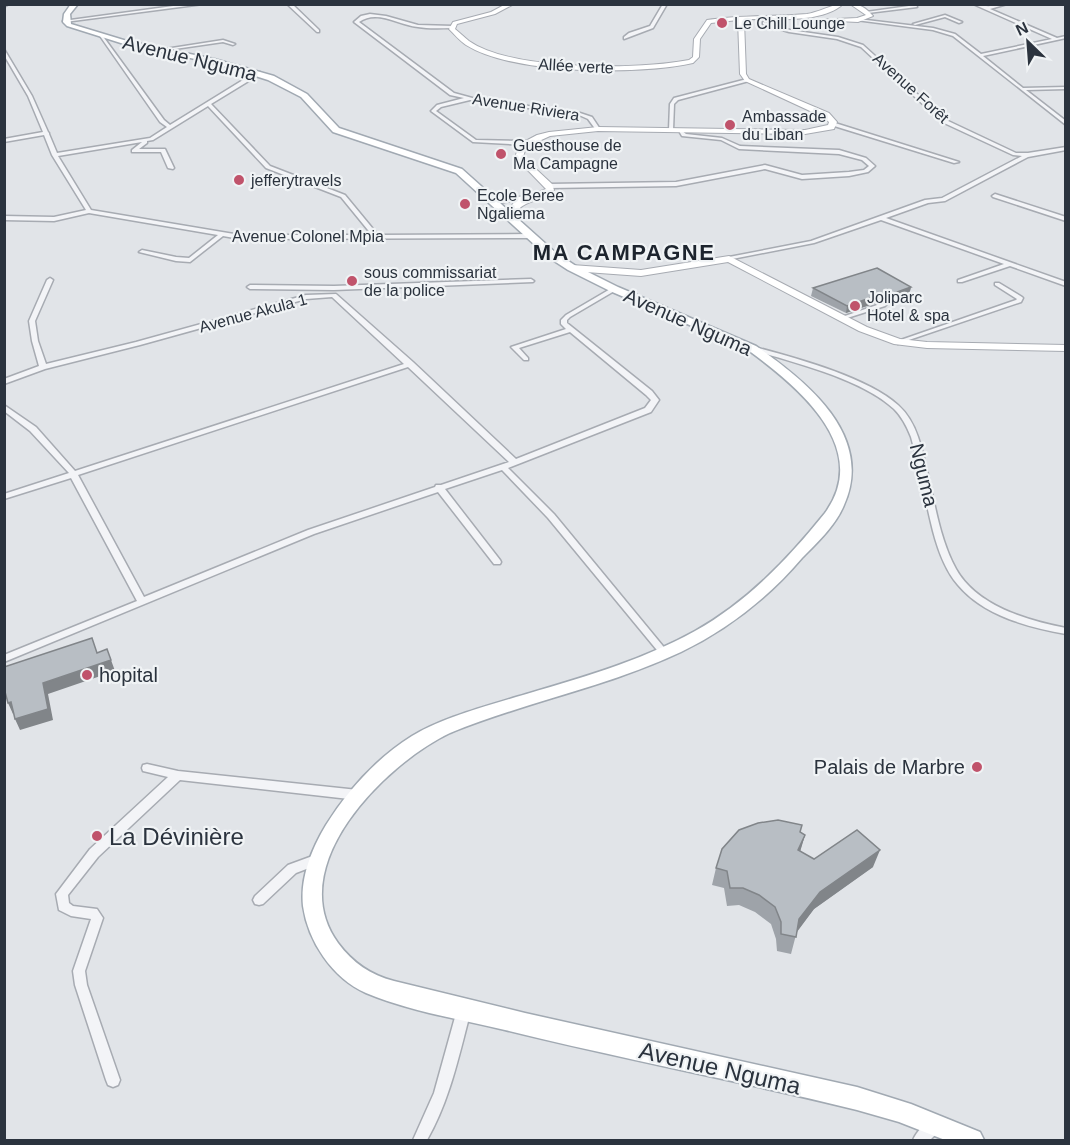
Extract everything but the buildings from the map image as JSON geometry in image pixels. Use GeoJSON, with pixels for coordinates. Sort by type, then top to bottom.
{"type":"FeatureCollection","features":[{"type":"Feature","properties":{"kind":"main road"},"geometry":{"type":"LineString","coordinates":[[65,21],[67,14],[75,4]]}},
{"type":"Feature","properties":{"kind":"main road","name":"Avenue Nguma"},"geometry":{"type":"LineString","coordinates":[[65,21],[73,27],[102,36],[258,73],[304,95],[328,124],[336,130],[459,171],[552,255],[572,268],[614,289],[752,348],[807,392],[825,412],[843,446],[847,461],[845,484],[838,506],[821,528],[755,597],[718,624],[664,653],[442,730],[415,743],[387,766],[358,795],[332,831],[314,877],[313,899],[324,939],[336,959],[362,980],[384,989],[464,1010],[876,1104],[972,1140]]}},
{"type":"Feature","properties":{"kind":"street"},"geometry":{"type":"LineString","coordinates":[[65,21],[201,4]]}},
{"type":"Feature","properties":{"kind":"street"},"geometry":{"type":"LineString","coordinates":[[288,4],[318,31]]}},
{"type":"Feature","properties":{"kind":"street"},"geometry":{"type":"LineString","coordinates":[[452,27],[455,23],[493,13],[512,4]]}},
{"type":"Feature","properties":{"kind":"street"},"geometry":{"type":"LineString","coordinates":[[625,38],[630,34],[652,27],[665,4]]}},
{"type":"Feature","properties":{"kind":"street"},"geometry":{"type":"LineString","coordinates":[[852,4],[899,25]]}},
{"type":"Feature","properties":{"kind":"street"},"geometry":{"type":"LineString","coordinates":[[975,4],[1056,39]]}},
{"type":"Feature","properties":{"kind":"street"},"geometry":{"type":"LineString","coordinates":[[985,9],[1005,4]]}},
{"type":"Feature","properties":{"kind":"street"},"geometry":{"type":"LineString","coordinates":[[748,27],[804,18],[840,7],[865,10],[916,6]]}},
{"type":"Feature","properties":{"kind":"street"},"geometry":{"type":"LineString","coordinates":[[858,20],[870,16],[865,10]]}},
{"type":"Feature","properties":{"kind":"street","name":"Avenue Riviera"},"geometry":{"type":"LineString","coordinates":[[452,27],[415,26],[383,16],[365,17],[356,22],[445,89],[468,99],[580,114],[590,118],[598,129]]}},
{"type":"Feature","properties":{"kind":"street"},"geometry":{"type":"LineString","coordinates":[[910,26],[945,16],[960,22]]}},
{"type":"Feature","properties":{"kind":"street"},"geometry":{"type":"LineString","coordinates":[[743,19],[858,20],[950,33],[1065,124]]}},
{"type":"Feature","properties":{"kind":"street"},"geometry":{"type":"LineString","coordinates":[[743,19],[748,27],[743,74],[747,80],[830,118],[833,124],[956,162]]}},
{"type":"Feature","properties":{"kind":"street","name":"Allée verte"},"geometry":{"type":"LineString","coordinates":[[452,27],[454,33],[464,39],[490,52],[512,59],[564,67],[617,68],[668,66],[691,62],[696,57],[698,37],[709,21],[743,19]]}},
{"type":"Feature","properties":{"kind":"street","name":"Avenue Forêt"},"geometry":{"type":"LineString","coordinates":[[764,23],[789,31],[838,39],[862,46],[944,121],[1021,155],[1028,155]]}},
{"type":"Feature","properties":{"kind":"street"},"geometry":{"type":"LineString","coordinates":[[102,36],[162,121],[170,127]]}},
{"type":"Feature","properties":{"kind":"street"},"geometry":{"type":"LineString","coordinates":[[980,56],[1065,37]]}},
{"type":"Feature","properties":{"kind":"street"},"geometry":{"type":"LineString","coordinates":[[161,50],[223,41],[233,44]]}},
{"type":"Feature","properties":{"kind":"street"},"geometry":{"type":"LineString","coordinates":[[4,50],[47,133],[55,155],[89,211],[54,219],[4,218]]}},
{"type":"Feature","properties":{"kind":"street"},"geometry":{"type":"LineString","coordinates":[[171,168],[163,150],[134,151],[147,140],[258,73]]}},
{"type":"Feature","properties":{"kind":"street"},"geometry":{"type":"LineString","coordinates":[[671,130],[672,104],[676,99],[747,80]]}},
{"type":"Feature","properties":{"kind":"street"},"geometry":{"type":"LineString","coordinates":[[1022,88],[1065,88]]}},
{"type":"Feature","properties":{"kind":"street"},"geometry":{"type":"LineString","coordinates":[[468,99],[439,106],[433,111],[475,141],[526,143],[559,133],[598,129],[805,132],[824,130],[833,124]]}},
{"type":"Feature","properties":{"kind":"street"},"geometry":{"type":"LineString","coordinates":[[208,103],[268,166],[343,196],[376,236]]}},
{"type":"Feature","properties":{"kind":"street"},"geometry":{"type":"LineString","coordinates":[[526,143],[520,152],[521,160],[549,186],[676,184],[761,167],[774,168],[802,177],[849,174],[867,171],[872,166],[864,159],[842,152],[739,147],[722,139],[684,135],[681,131]]}},
{"type":"Feature","properties":{"kind":"street"},"geometry":{"type":"LineString","coordinates":[[4,141],[47,133]]}},
{"type":"Feature","properties":{"kind":"street"},"geometry":{"type":"LineString","coordinates":[[55,155],[147,140]]}},
{"type":"Feature","properties":{"kind":"street"},"geometry":{"type":"LineString","coordinates":[[572,268],[631,273],[729,259],[812,242],[927,201],[943,200],[1028,155],[1065,148]]}},
{"type":"Feature","properties":{"kind":"street"},"geometry":{"type":"LineString","coordinates":[[494,201],[546,194],[549,186]]}},
{"type":"Feature","properties":{"kind":"street"},"geometry":{"type":"LineString","coordinates":[[995,195],[1065,219]]}},
{"type":"Feature","properties":{"kind":"street"},"geometry":{"type":"LineString","coordinates":[[509,215],[516,204],[527,198]]}},
{"type":"Feature","properties":{"kind":"street","name":"Avenue Colonel Mpia"},"geometry":{"type":"LineString","coordinates":[[89,211],[221,235],[261,238],[531,236]]}},
{"type":"Feature","properties":{"kind":"street"},"geometry":{"type":"LineString","coordinates":[[877,219],[1065,284]]}},
{"type":"Feature","properties":{"kind":"street"},"geometry":{"type":"LineString","coordinates":[[142,252],[190,260],[221,235]]}},
{"type":"Feature","properties":{"kind":"street"},"geometry":{"type":"LineString","coordinates":[[729,259],[874,334],[898,342],[927,345],[1030,347],[1064,342]]}},
{"type":"Feature","properties":{"kind":"street"},"geometry":{"type":"LineString","coordinates":[[960,281],[1011,264]]}},
{"type":"Feature","properties":{"kind":"street"},"geometry":{"type":"LineString","coordinates":[[43,367],[32,321],[50,280]]}},
{"type":"Feature","properties":{"kind":"street"},"geometry":{"type":"LineString","coordinates":[[250,287],[334,292],[531,281]]}},
{"type":"Feature","properties":{"kind":"street"},"geometry":{"type":"LineString","coordinates":[[898,342],[1019,301],[1020,298],[997,284]]}},
{"type":"Feature","properties":{"kind":"street"},"geometry":{"type":"LineString","coordinates":[[4,659],[311,532],[515,463],[648,410],[655,400],[569,330],[564,320],[614,289]]}},
{"type":"Feature","properties":{"kind":"street","name":"Avenue Akula 1"},"geometry":{"type":"LineString","coordinates":[[4,382],[43,367],[138,344],[306,297],[334,292],[515,463]]}},
{"type":"Feature","properties":{"kind":"street"},"geometry":{"type":"LineString","coordinates":[[842,318],[883,305]]}},
{"type":"Feature","properties":{"kind":"street"},"geometry":{"type":"LineString","coordinates":[[526,359],[514,347],[569,330]]}},
{"type":"Feature","properties":{"kind":"street","name":"Nguma"},"geometry":{"type":"LineString","coordinates":[[752,348],[839,377],[896,406],[909,423],[916,440],[942,549],[953,573],[970,592],[1001,612],[1043,627],[1065,631]]}},
{"type":"Feature","properties":{"kind":"street"},"geometry":{"type":"LineString","coordinates":[[4,497],[410,364]]}},
{"type":"Feature","properties":{"kind":"street"},"geometry":{"type":"LineString","coordinates":[[4,407],[33,429],[73,473],[141,602]]}},
{"type":"Feature","properties":{"kind":"street"},"geometry":{"type":"LineString","coordinates":[[503,467],[551,516],[664,653]]}},
{"type":"Feature","properties":{"kind":"street"},"geometry":{"type":"LineString","coordinates":[[439,488],[497,562]]}},
{"type":"Feature","properties":{"kind":"street"},"geometry":{"type":"LineString","coordinates":[[147,768],[178,776],[358,795]]}},
{"type":"Feature","properties":{"kind":"street"},"geometry":{"type":"LineString","coordinates":[[113,1080],[81,985],[79,971],[97,918],[93,913],[71,911],[63,906],[63,894],[94,853],[178,776]]}},
{"type":"Feature","properties":{"kind":"street"},"geometry":{"type":"LineString","coordinates":[[259,900],[292,869],[320,859]]}},
{"type":"Feature","properties":{"kind":"street"},"geometry":{"type":"LineString","coordinates":[[420,1140],[435,1116],[464,1010]]}},
{"type":"Feature","properties":{"kind":"street"},"geometry":{"type":"LineString","coordinates":[[921,1140],[935,1125]]}},
{"type":"Feature","properties":{"kind":"place","name":"Le Chill Lounge"},"geometry":{"type":"Point","coordinates":[722,23]}},
{"type":"Feature","properties":{"kind":"place","name":"Ambassade du Liban"},"geometry":{"type":"Point","coordinates":[730,125]}},
{"type":"Feature","properties":{"kind":"place","name":"Guesthouse de Ma Campagne"},"geometry":{"type":"Point","coordinates":[501,154]}},
{"type":"Feature","properties":{"kind":"place","name":"jefferytravels"},"geometry":{"type":"Point","coordinates":[239,180]}},
{"type":"Feature","properties":{"kind":"place","name":"Ecole Beree Ngaliema"},"geometry":{"type":"Point","coordinates":[465,204]}},
{"type":"Feature","properties":{"kind":"place","name":"sous commissariat de la police"},"geometry":{"type":"Point","coordinates":[352,281]}},
{"type":"Feature","properties":{"kind":"place","name":"Joliparc Hotel & spa"},"geometry":{"type":"Point","coordinates":[855,306]}},
{"type":"Feature","properties":{"kind":"place","name":"hopital"},"geometry":{"type":"Point","coordinates":[87,675]}},
{"type":"Feature","properties":{"kind":"place","name":"Palais de Marbre"},"geometry":{"type":"Point","coordinates":[977,767]}},
{"type":"Feature","properties":{"kind":"place","name":"La Dévinière"},"geometry":{"type":"Point","coordinates":[97,836]}},
{"type":"Feature","properties":{"kind":"district","name":"MA CAMPAGNE"},"geometry":{"type":"Point","coordinates":[624,252]}}]}
